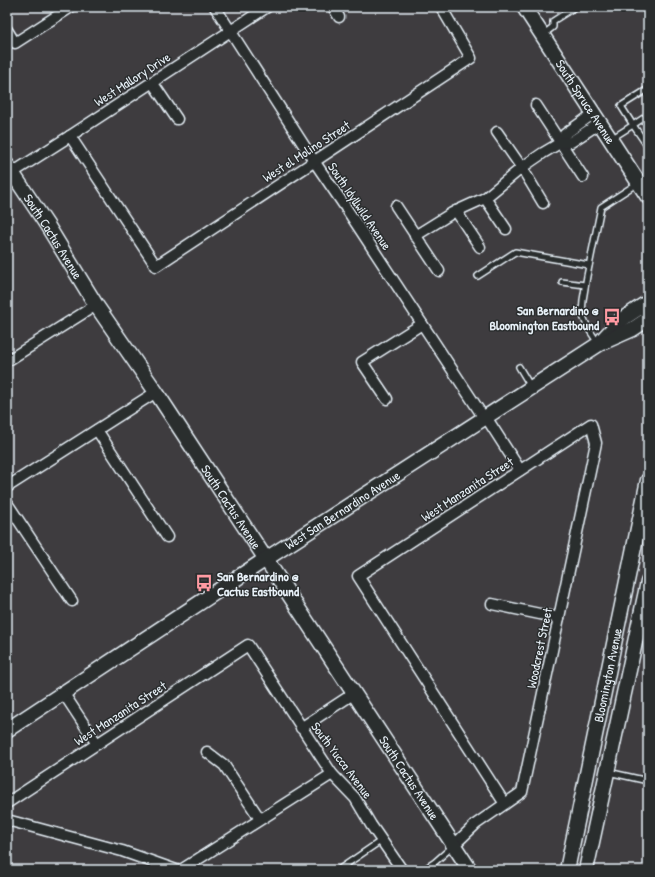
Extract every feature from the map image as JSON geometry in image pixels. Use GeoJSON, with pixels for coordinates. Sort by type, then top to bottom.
{"type":"FeatureCollection","features":[{"type":"Feature","properties":{"kind":"main road","name":"South Spruce Avenue"},"geometry":{"type":"LineString","coordinates":[[524,7],[648,197]]}},
{"type":"Feature","properties":{"kind":"main road","name":"South Cactus Avenue"},"geometry":{"type":"LineString","coordinates":[[10,169],[47,225],[96,305],[156,392],[470,870]]}},
{"type":"Feature","properties":{"kind":"main road","name":"West San Bernardino Avenue"},"geometry":{"type":"LineString","coordinates":[[598,344],[621,320],[648,302]]}},
{"type":"Feature","properties":{"kind":"main road","name":"West San Bernardino Avenue"},"geometry":{"type":"LineString","coordinates":[[7,730],[64,694],[266,559],[598,344],[633,329],[648,319]]}},
{"type":"Feature","properties":{"kind":"main road","name":"Bloomington Avenue"},"geometry":{"type":"LineString","coordinates":[[567,870],[648,480]]}},
{"type":"Feature","properties":{"kind":"main road","name":"Bloomington Avenue"},"geometry":{"type":"LineString","coordinates":[[586,870],[647,596],[648,582]]}},
{"type":"Feature","properties":{"kind":"street"},"geometry":{"type":"LineString","coordinates":[[7,30],[15,42],[71,7]]}},
{"type":"Feature","properties":{"kind":"street","name":"South Idyllwild Avenue"},"geometry":{"type":"LineString","coordinates":[[215,7],[314,161],[520,470]]}},
{"type":"Feature","properties":{"kind":"street","name":"West Mallory Drive"},"geometry":{"type":"LineString","coordinates":[[10,169],[70,136],[267,7]]}},
{"type":"Feature","properties":{"kind":"street"},"geometry":{"type":"LineString","coordinates":[[333,7],[339,17]]}},
{"type":"Feature","properties":{"kind":"street","name":"West el Molino Street"},"geometry":{"type":"LineString","coordinates":[[70,136],[156,266],[471,58],[441,7]]}},
{"type":"Feature","properties":{"kind":"street"},"geometry":{"type":"LineString","coordinates":[[152,82],[177,119]]}},
{"type":"Feature","properties":{"kind":"street"},"geometry":{"type":"LineString","coordinates":[[536,106],[583,178]]}},
{"type":"Feature","properties":{"kind":"street"},"geometry":{"type":"LineString","coordinates":[[415,236],[456,211],[485,198],[543,153],[560,143],[571,142],[596,119]]}},
{"type":"Feature","properties":{"kind":"street"},"geometry":{"type":"LineString","coordinates":[[497,132],[543,202]]}},
{"type":"Feature","properties":{"kind":"street"},"geometry":{"type":"LineString","coordinates":[[485,198],[506,229]]}},
{"type":"Feature","properties":{"kind":"street"},"geometry":{"type":"LineString","coordinates":[[396,206],[438,271]]}},
{"type":"Feature","properties":{"kind":"street"},"geometry":{"type":"LineString","coordinates":[[456,211],[480,247]]}},
{"type":"Feature","properties":{"kind":"street"},"geometry":{"type":"LineString","coordinates":[[7,361],[96,305]]}},
{"type":"Feature","properties":{"kind":"street"},"geometry":{"type":"LineString","coordinates":[[387,399],[362,362],[422,324]]}},
{"type":"Feature","properties":{"kind":"street"},"geometry":{"type":"LineString","coordinates":[[7,488],[156,392]]}},
{"type":"Feature","properties":{"kind":"street","name":"West Manzanita Street"},"geometry":{"type":"LineString","coordinates":[[505,804],[358,576],[591,424]]}},
{"type":"Feature","properties":{"kind":"street","name":"Woodcrest Street"},"geometry":{"type":"LineString","coordinates":[[454,846],[476,824],[522,792],[596,443],[591,424]]}},
{"type":"Feature","properties":{"kind":"street"},"geometry":{"type":"LineString","coordinates":[[97,430],[167,537]]}},
{"type":"Feature","properties":{"kind":"street"},"geometry":{"type":"LineString","coordinates":[[7,503],[72,601]]}},
{"type":"Feature","properties":{"kind":"street"},"geometry":{"type":"LineString","coordinates":[[492,604],[559,618]]}},
{"type":"Feature","properties":{"kind":"street","name":"West Manzanita Street"},"geometry":{"type":"LineString","coordinates":[[7,803],[248,645]]}},
{"type":"Feature","properties":{"kind":"street","name":"South Yucca Avenue"},"geometry":{"type":"LineString","coordinates":[[248,645],[332,774],[355,798],[402,870]]}},
{"type":"Feature","properties":{"kind":"street"},"geometry":{"type":"LineString","coordinates":[[64,694],[97,744]]}},
{"type":"Feature","properties":{"kind":"street"},"geometry":{"type":"LineString","coordinates":[[301,728],[353,694]]}},
{"type":"Feature","properties":{"kind":"street"},"geometry":{"type":"LineString","coordinates":[[208,752],[224,765],[260,819]]}},
{"type":"Feature","properties":{"kind":"street"},"geometry":{"type":"LineString","coordinates":[[182,870],[332,774]]}},
{"type":"Feature","properties":{"kind":"street"},"geometry":{"type":"LineString","coordinates":[[7,820],[122,851],[176,870]]}},
{"type":"Feature","properties":{"kind":"lane"},"geometry":{"type":"LineString","coordinates":[[542,35],[553,27],[554,21],[575,7]]}},
{"type":"Feature","properties":{"kind":"lane"},"geometry":{"type":"LineString","coordinates":[[648,89],[621,106],[648,147]]}},
{"type":"Feature","properties":{"kind":"lane"},"geometry":{"type":"LineString","coordinates":[[610,140],[648,115]]}},
{"type":"Feature","properties":{"kind":"lane"},"geometry":{"type":"LineString","coordinates":[[598,344],[588,328],[582,314],[585,285],[601,207],[639,182]]}},
{"type":"Feature","properties":{"kind":"lane"},"geometry":{"type":"LineString","coordinates":[[478,276],[515,252],[589,265]]}},
{"type":"Feature","properties":{"kind":"lane"},"geometry":{"type":"LineString","coordinates":[[562,282],[585,285]]}},
{"type":"Feature","properties":{"kind":"lane"},"geometry":{"type":"LineString","coordinates":[[519,367],[532,388]]}},
{"type":"Feature","properties":{"kind":"lane"},"geometry":{"type":"LineString","coordinates":[[607,771],[648,781]]}},
{"type":"Feature","properties":{"kind":"lane"},"geometry":{"type":"LineString","coordinates":[[338,870],[382,840]]}},
{"type":"Feature","properties":{"kind":"lane"},"geometry":{"type":"LineString","coordinates":[[423,870],[454,846]]}},
{"type":"Feature","properties":{"kind":"place","name":"San Bernardino @ Bloomington Eastbound"},"geometry":{"type":"Point","coordinates":[612,317]}},
{"type":"Feature","properties":{"kind":"place","name":"San Bernardino @ Cactus Eastbound"},"geometry":{"type":"Point","coordinates":[204,583]}}]}
